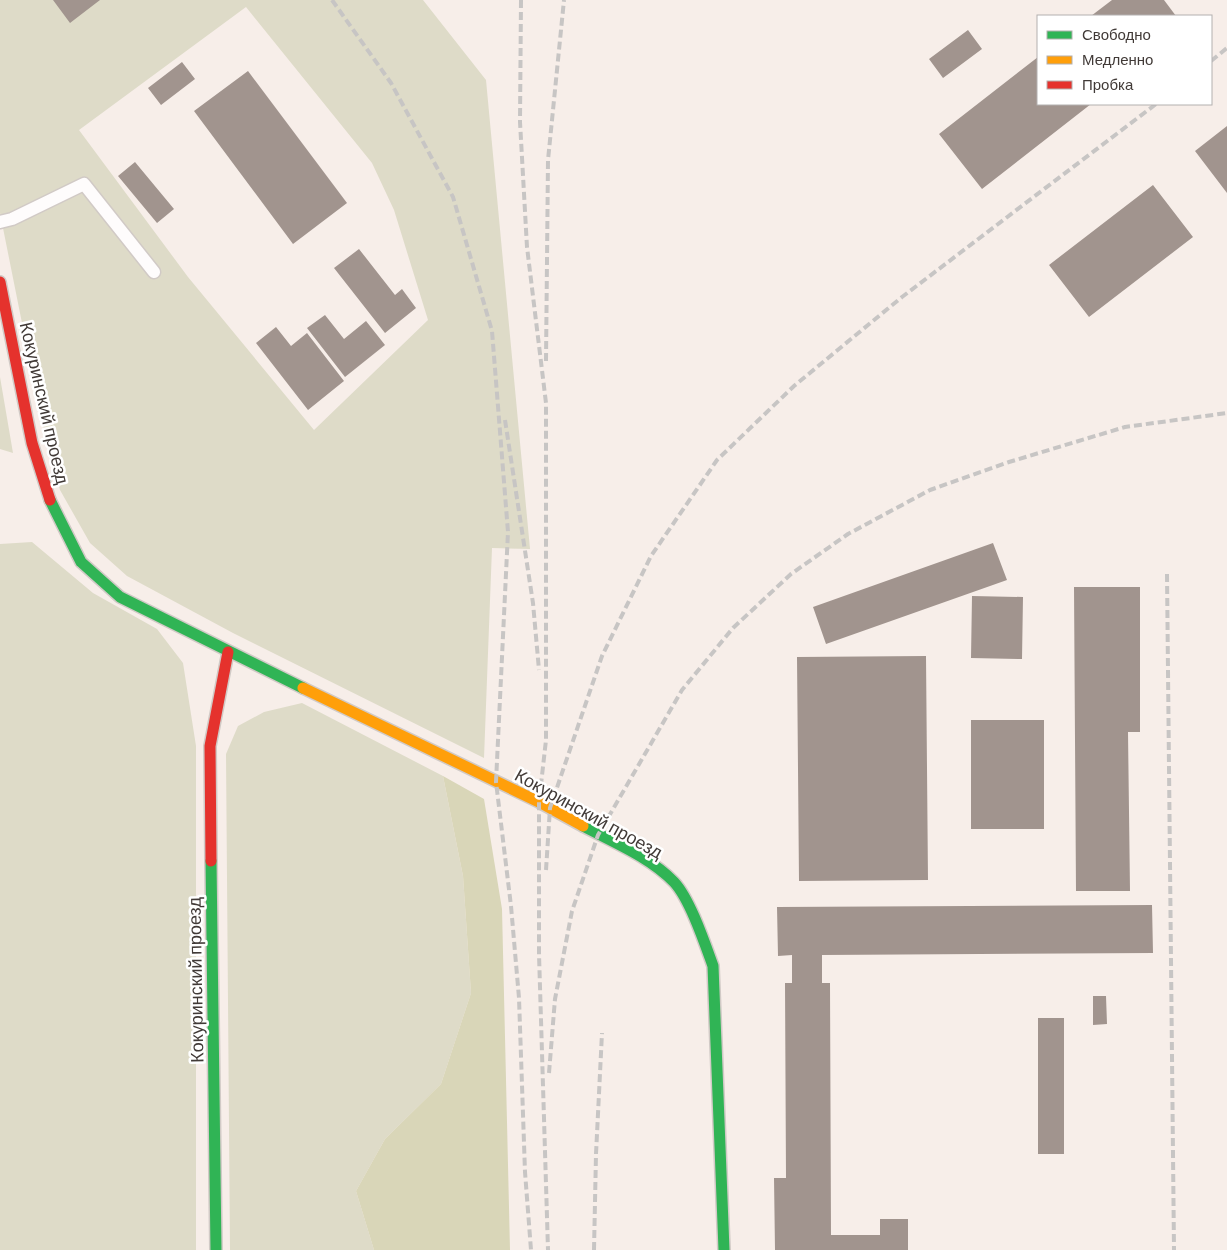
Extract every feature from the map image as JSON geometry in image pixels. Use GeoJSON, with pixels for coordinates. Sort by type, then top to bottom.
{"type":"FeatureCollection","features":[{"type":"Feature","properties":{"kind":"street","name":"Кокуринский проезд"},"geometry":{"type":"LineString","coordinates":[[0,282],[32,443],[52,508],[81,562],[120,596],[228,652],[539,802],[640,857],[676,883],[698,924],[713,966],[724,1250]]}},
{"type":"Feature","properties":{"kind":"street","name":"Кокуринский проезд"},"geometry":{"type":"LineString","coordinates":[[216,1250],[210,746],[228,652]]}},
{"type":"Feature","properties":{"kind":"lane"},"geometry":{"type":"LineString","coordinates":[[0,222],[12,220],[84,184],[154,272]]}},
{"type":"Feature","properties":{"kind":"shaded area"},"geometry":{"type":"Polygon","coordinates":[[[0,0],[423,0],[486,80],[530,549],[492,548],[484,758],[233,633],[127,576],[90,543],[60,490],[41,418],[0,213],[0,0]],[[246,7],[79,130],[188,277],[314,430],[428,320],[394,210],[372,163],[246,7]]]}},
{"type":"Feature","properties":{"kind":"shaded area"},"geometry":{"type":"Polygon","coordinates":[[[0,377],[13,453],[0,449],[0,377]]]}},
{"type":"Feature","properties":{"kind":"shaded area"},"geometry":{"type":"Polygon","coordinates":[[[32,542],[93,593],[157,629],[183,663],[196,746],[196,1250],[0,1250],[0,544],[32,542]]]}},
{"type":"Feature","properties":{"kind":"shaded area"},"geometry":{"type":"Polygon","coordinates":[[[302,703],[443,776],[463,876],[471,993],[441,1084],[385,1139],[356,1191],[374,1250],[230,1250],[226,754],[238,726],[264,712],[302,703]]]}},
{"type":"Feature","properties":{"kind":"shaded area"},"geometry":{"type":"Polygon","coordinates":[[[443,776],[484,799],[502,909],[510,1250],[374,1250],[356,1191],[385,1139],[441,1084],[471,993],[463,876],[443,776]]]}},
{"type":"Feature","properties":{"kind":"building"},"geometry":{"type":"Polygon","coordinates":[[[53,0],[100,0],[70,23],[53,0]]]}},
{"type":"Feature","properties":{"kind":"building"},"geometry":{"type":"Polygon","coordinates":[[[1112,0],[1164,0],[1175,15],[1092,15],[1112,0]]]}},
{"type":"Feature","properties":{"kind":"building"},"geometry":{"type":"Polygon","coordinates":[[[968,30],[982,49],[943,78],[929,59],[968,30]]]}},
{"type":"Feature","properties":{"kind":"building"},"geometry":{"type":"Polygon","coordinates":[[[1037,58],[1037,105],[1090,105],[982,189],[939,134],[1037,58]]]}},
{"type":"Feature","properties":{"kind":"building"},"geometry":{"type":"Polygon","coordinates":[[[182,62],[195,79],[161,105],[148,88],[182,62]]]}},
{"type":"Feature","properties":{"kind":"building"},"geometry":{"type":"Polygon","coordinates":[[[248,71],[347,203],[293,244],[194,111],[248,71]]]}},
{"type":"Feature","properties":{"kind":"building"},"geometry":{"type":"Polygon","coordinates":[[[1227,126],[1227,193],[1195,151],[1227,126]]]}},
{"type":"Feature","properties":{"kind":"building"},"geometry":{"type":"Polygon","coordinates":[[[135,162],[174,209],[157,223],[118,176],[135,162]]]}},
{"type":"Feature","properties":{"kind":"building"},"geometry":{"type":"Polygon","coordinates":[[[1153,185],[1193,237],[1089,317],[1049,265],[1153,185]]]}},
{"type":"Feature","properties":{"kind":"building"},"geometry":{"type":"Polygon","coordinates":[[[359,249],[395,295],[402,289],[416,308],[385,333],[334,268],[359,249]]]}},
{"type":"Feature","properties":{"kind":"building"},"geometry":{"type":"Polygon","coordinates":[[[325,315],[344,339],[366,321],[385,345],[345,377],[307,328],[325,315]]]}},
{"type":"Feature","properties":{"kind":"building"},"geometry":{"type":"Polygon","coordinates":[[[276,327],[291,346],[307,333],[344,381],[308,410],[256,343],[276,327]]]}},
{"type":"Feature","properties":{"kind":"building"},"geometry":{"type":"Polygon","coordinates":[[[993,543],[1007,580],[826,644],[813,607],[993,543]]]}},
{"type":"Feature","properties":{"kind":"building"},"geometry":{"type":"Polygon","coordinates":[[[1074,587],[1140,587],[1140,732],[1128,732],[1130,891],[1076,891],[1074,587]]]}},
{"type":"Feature","properties":{"kind":"building"},"geometry":{"type":"Polygon","coordinates":[[[972,596],[1023,597],[1022,659],[971,658],[972,596]]]}},
{"type":"Feature","properties":{"kind":"building"},"geometry":{"type":"Polygon","coordinates":[[[926,656],[928,880],[799,881],[797,657],[926,656]]]}},
{"type":"Feature","properties":{"kind":"building"},"geometry":{"type":"Polygon","coordinates":[[[971,720],[1044,720],[1044,829],[971,829],[971,720]]]}},
{"type":"Feature","properties":{"kind":"building"},"geometry":{"type":"Polygon","coordinates":[[[1152,905],[1153,953],[822,955],[822,983],[830,983],[831,1235],[880,1235],[880,1219],[908,1219],[908,1250],[775,1250],[774,1178],[786,1178],[785,983],[792,983],[792,955],[778,956],[777,907],[1152,905]]]}},
{"type":"Feature","properties":{"kind":"building"},"geometry":{"type":"Polygon","coordinates":[[[1093,996],[1106,996],[1107,1024],[1093,1025],[1093,996]]]}},
{"type":"Feature","properties":{"kind":"building"},"geometry":{"type":"Polygon","coordinates":[[[1038,1018],[1064,1018],[1064,1154],[1038,1154],[1038,1018]]]}},
{"type":"Feature","properties":{"kind":"railway"},"geometry":{"type":"LineString","coordinates":[[332,0],[391,83],[453,197],[492,331],[508,532],[496,782],[511,906],[519,998],[525,1172],[531,1250]]}},
{"type":"Feature","properties":{"kind":"railway"},"geometry":{"type":"LineString","coordinates":[[521,0],[520,122],[527,247],[546,403],[546,740],[539,802],[539,954],[548,1250]]}},
{"type":"Feature","properties":{"kind":"railway"},"geometry":{"type":"LineString","coordinates":[[546,361],[548,160],[564,0]]}},
{"type":"Feature","properties":{"kind":"railway"},"geometry":{"type":"LineString","coordinates":[[1212,60],[1227,48]]}},
{"type":"Feature","properties":{"kind":"railway"},"geometry":{"type":"LineString","coordinates":[[546,870],[550,808],[602,656],[651,556],[717,460],[794,386],[902,297],[1155,105]]}},
{"type":"Feature","properties":{"kind":"railway"},"geometry":{"type":"LineString","coordinates":[[549,1073],[555,999],[572,911],[598,835],[682,690],[733,628],[791,574],[848,534],[930,490],[1009,462],[1125,427],[1227,413]]}},
{"type":"Feature","properties":{"kind":"railway"},"geometry":{"type":"LineString","coordinates":[[505,420],[533,603],[539,670]]}},
{"type":"Feature","properties":{"kind":"railway"},"geometry":{"type":"LineString","coordinates":[[1167,574],[1174,1250]]}},
{"type":"Feature","properties":{"kind":"railway"},"geometry":{"type":"LineString","coordinates":[[594,1250],[596,1154],[602,1033]]}},
{"type":"Feature","properties":{"kind":"traffic: fast"},"geometry":{"type":"LineString","coordinates":[[50,500],[81,562],[120,597],[303,688]]}},
{"type":"Feature","properties":{"kind":"traffic: fast"},"geometry":{"type":"LineString","coordinates":[[583,826],[643,858],[674,882],[686,899],[713,966],[724,1250]]}},
{"type":"Feature","properties":{"kind":"traffic: fast"},"geometry":{"type":"LineString","coordinates":[[211,861],[216,1250]]}},
{"type":"Feature","properties":{"kind":"traffic: slow"},"geometry":{"type":"LineString","coordinates":[[303,688],[539,802],[583,826]]}},
{"type":"Feature","properties":{"kind":"traffic: jam"},"geometry":{"type":"LineString","coordinates":[[0,282],[32,443],[50,500]]}},
{"type":"Feature","properties":{"kind":"traffic: jam"},"geometry":{"type":"LineString","coordinates":[[211,861],[210,746],[228,652]]}}]}
